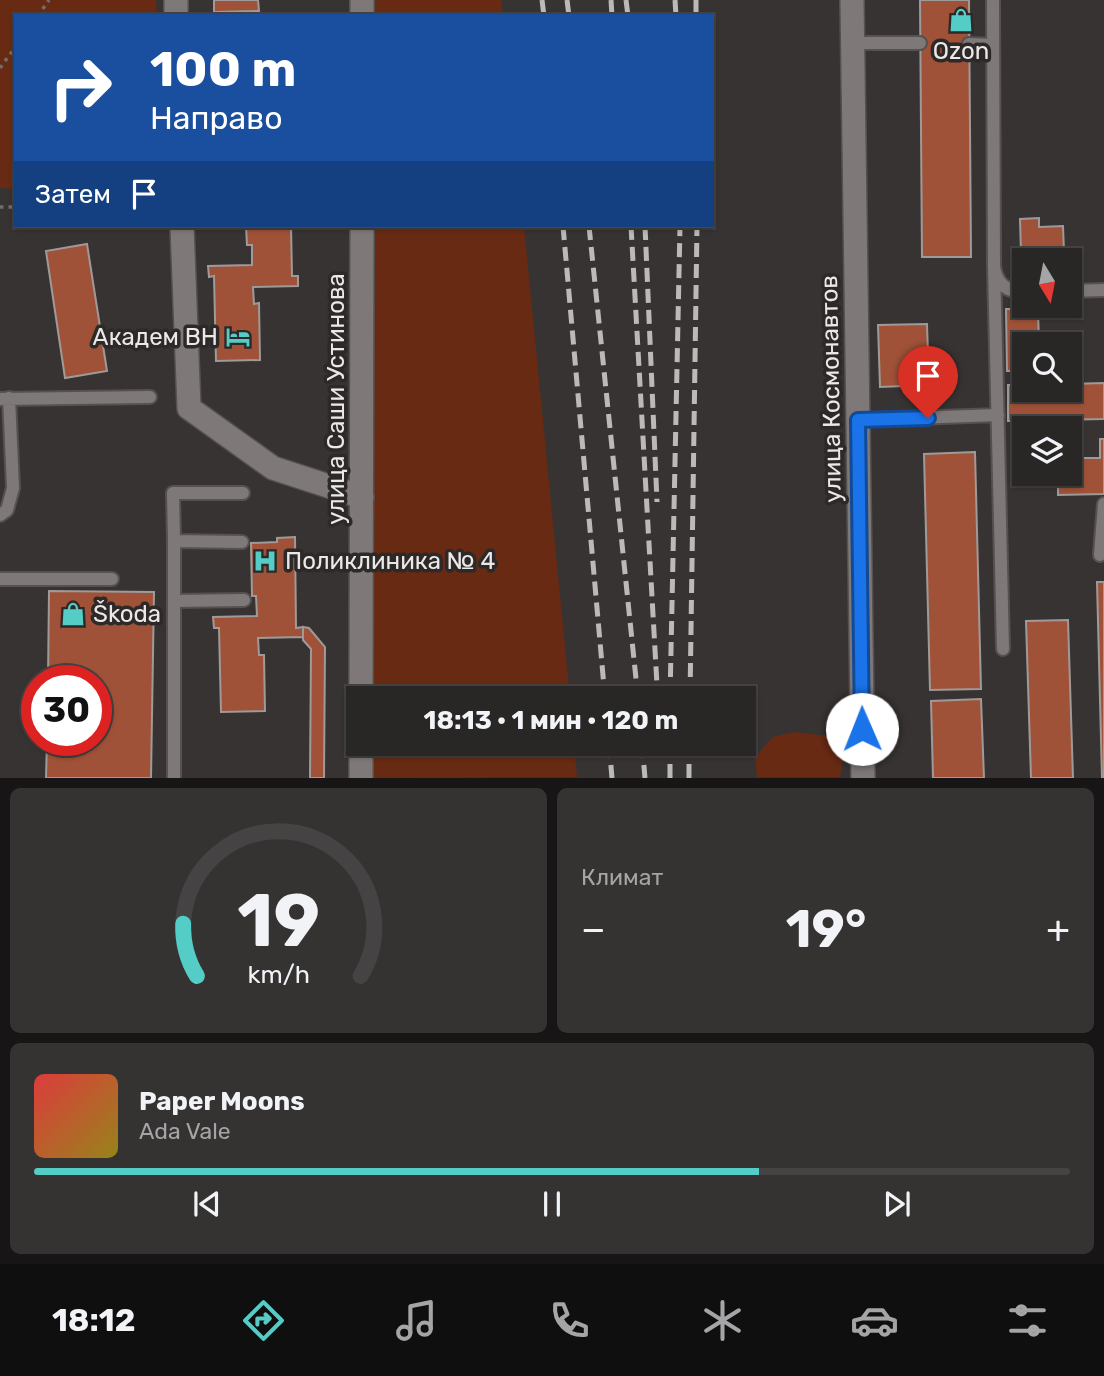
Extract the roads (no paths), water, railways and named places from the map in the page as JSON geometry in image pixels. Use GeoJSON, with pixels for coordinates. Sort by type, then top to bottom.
{"type":"FeatureCollection","features":[{"type":"Feature","properties":{"kind":"street","name":"улица Космонавтов"},"geometry":{"type":"LineString","coordinates":[[852,0],[863,778]]}},
{"type":"Feature","properties":{"kind":"street"},"geometry":{"type":"LineString","coordinates":[[182,228],[189,408],[273,468],[362,498]]}},
{"type":"Feature","properties":{"kind":"street","name":"улица Саши Устинова"},"geometry":{"type":"LineString","coordinates":[[361,686],[362,228]]}},
{"type":"Feature","properties":{"kind":"street"},"geometry":{"type":"LineString","coordinates":[[361,756],[361,778]]}},
{"type":"Feature","properties":{"kind":"lane"},"geometry":{"type":"LineString","coordinates":[[993,0],[994,266],[1003,649]]}},
{"type":"Feature","properties":{"kind":"lane"},"geometry":{"type":"LineString","coordinates":[[852,43],[920,43]]}},
{"type":"Feature","properties":{"kind":"lane"},"geometry":{"type":"LineString","coordinates":[[969,44],[993,45]]}},
{"type":"Feature","properties":{"kind":"lane"},"geometry":{"type":"LineString","coordinates":[[994,266],[997,280],[1012,290]]}},
{"type":"Feature","properties":{"kind":"lane"},"geometry":{"type":"LineString","coordinates":[[1082,291],[1104,290]]}},
{"type":"Feature","properties":{"kind":"lane"},"geometry":{"type":"LineString","coordinates":[[0,515],[7,510],[13,488],[4,398],[150,397]]}},
{"type":"Feature","properties":{"kind":"lane"},"geometry":{"type":"LineString","coordinates":[[858,420],[998,415]]}},
{"type":"Feature","properties":{"kind":"lane"},"geometry":{"type":"LineString","coordinates":[[174,778],[173,492],[243,493]]}},
{"type":"Feature","properties":{"kind":"lane"},"geometry":{"type":"LineString","coordinates":[[1100,555],[1104,504]]}},
{"type":"Feature","properties":{"kind":"lane"},"geometry":{"type":"LineString","coordinates":[[174,541],[242,542]]}},
{"type":"Feature","properties":{"kind":"lane"},"geometry":{"type":"LineString","coordinates":[[0,579],[112,579]]}},
{"type":"Feature","properties":{"kind":"lane"},"geometry":{"type":"LineString","coordinates":[[174,601],[244,600]]}},
{"type":"Feature","properties":{"kind":"railway"},"geometry":{"type":"LineString","coordinates":[[542,0],[544,14]]}},
{"type":"Feature","properties":{"kind":"railway"},"geometry":{"type":"LineString","coordinates":[[567,0],[569,14]]}},
{"type":"Feature","properties":{"kind":"railway"},"geometry":{"type":"LineString","coordinates":[[611,0],[612,14]]}},
{"type":"Feature","properties":{"kind":"railway"},"geometry":{"type":"LineString","coordinates":[[626,0],[628,14]]}},
{"type":"Feature","properties":{"kind":"railway"},"geometry":{"type":"LineString","coordinates":[[675,0],[676,14]]}},
{"type":"Feature","properties":{"kind":"railway"},"geometry":{"type":"LineString","coordinates":[[696,0],[696,14]]}},
{"type":"Feature","properties":{"kind":"railway"},"geometry":{"type":"LineString","coordinates":[[563,228],[604,686]]}},
{"type":"Feature","properties":{"kind":"railway"},"geometry":{"type":"LineString","coordinates":[[589,228],[637,686]]}},
{"type":"Feature","properties":{"kind":"railway"},"geometry":{"type":"LineString","coordinates":[[631,228],[657,685]]}},
{"type":"Feature","properties":{"kind":"railway"},"geometry":{"type":"LineString","coordinates":[[645,228],[657,502]]}},
{"type":"Feature","properties":{"kind":"railway"},"geometry":{"type":"LineString","coordinates":[[670,686],[680,228]]}},
{"type":"Feature","properties":{"kind":"railway"},"geometry":{"type":"LineString","coordinates":[[690,686],[697,228]]}},
{"type":"Feature","properties":{"kind":"railway"},"geometry":{"type":"LineString","coordinates":[[610,756],[612,778]]}},
{"type":"Feature","properties":{"kind":"railway"},"geometry":{"type":"LineString","coordinates":[[643,756],[645,778]]}},
{"type":"Feature","properties":{"kind":"railway"},"geometry":{"type":"LineString","coordinates":[[670,756],[670,778]]}},
{"type":"Feature","properties":{"kind":"railway"},"geometry":{"type":"LineString","coordinates":[[689,756],[689,778]]}},
{"type":"Feature","properties":{"kind":"place","name":"Ozon"},"geometry":{"type":"Point","coordinates":[961,20]}},
{"type":"Feature","properties":{"kind":"place","name":"Академ ВН"},"geometry":{"type":"Point","coordinates":[238,337]}},
{"type":"Feature","properties":{"kind":"place","name":"Поликлиника № 4"},"geometry":{"type":"Point","coordinates":[265,561]}},
{"type":"Feature","properties":{"kind":"place","name":"Škoda"},"geometry":{"type":"Point","coordinates":[73,614]}}]}
